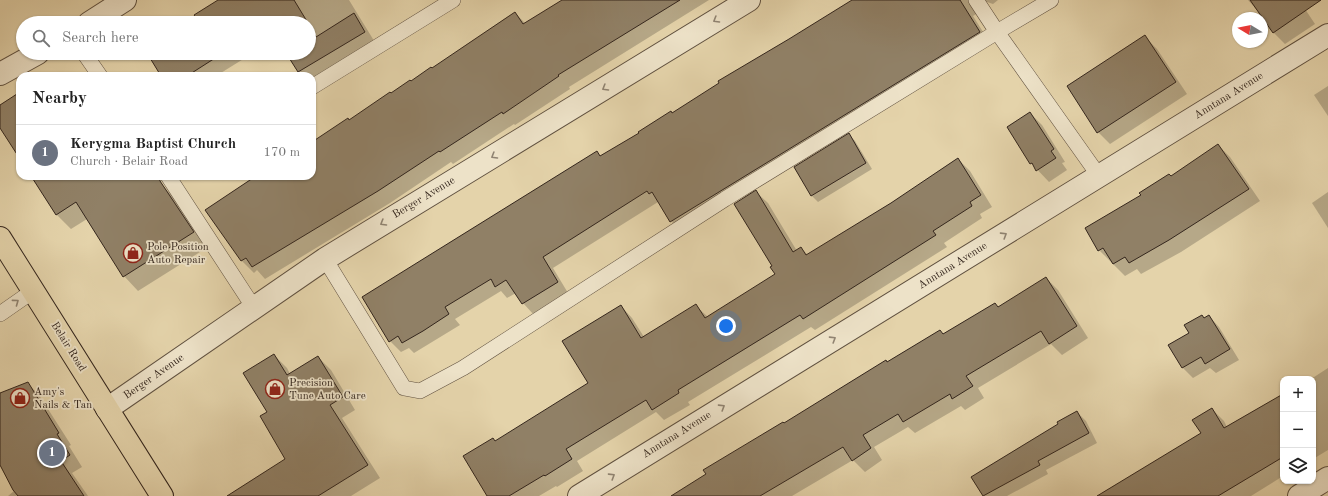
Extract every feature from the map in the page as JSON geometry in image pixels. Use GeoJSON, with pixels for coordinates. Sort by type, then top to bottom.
{"type":"FeatureCollection","features":[{"type":"Feature","properties":{"kind":"main road","name":"Belair Road"},"geometry":{"type":"LineString","coordinates":[[0,238],[162,496]]}},
{"type":"Feature","properties":{"kind":"street"},"geometry":{"type":"LineString","coordinates":[[100,16],[126,0]]}},
{"type":"Feature","properties":{"kind":"street","name":"Berger Avenue"},"geometry":{"type":"LineString","coordinates":[[108,409],[325,259],[749,0]]}},
{"type":"Feature","properties":{"kind":"street","name":"Anntana Avenue"},"geometry":{"type":"LineString","coordinates":[[578,496],[1328,36]]}},
{"type":"Feature","properties":{"kind":"street"},"geometry":{"type":"LineString","coordinates":[[0,74],[25,60]]}},
{"type":"Feature","properties":{"kind":"street"},"geometry":{"type":"LineString","coordinates":[[1299,496],[1328,478]]}},
{"type":"Feature","properties":{"kind":"lane"},"geometry":{"type":"LineString","coordinates":[[316,85],[453,0]]}},
{"type":"Feature","properties":{"kind":"lane"},"geometry":{"type":"LineString","coordinates":[[976,0],[1099,176]]}},
{"type":"Feature","properties":{"kind":"lane"},"geometry":{"type":"LineString","coordinates":[[325,259],[404,388],[420,391],[463,368],[726,199],[997,32],[1052,0]]}},
{"type":"Feature","properties":{"kind":"lane"},"geometry":{"type":"LineString","coordinates":[[89,60],[97,72]]}},
{"type":"Feature","properties":{"kind":"lane"},"geometry":{"type":"LineString","coordinates":[[171,180],[254,308]]}},
{"type":"Feature","properties":{"kind":"lane"},"geometry":{"type":"LineString","coordinates":[[0,314],[33,291]]}},
{"type":"Feature","properties":{"kind":"building"},"geometry":{"type":"Polygon","coordinates":[[[218,0],[294,0],[304,16],[195,16],[194,15],[218,0]]]}},
{"type":"Feature","properties":{"kind":"building"},"geometry":{"type":"Polygon","coordinates":[[[562,0],[680,0],[558,75],[559,76],[503,114],[502,112],[378,191],[252,267],[246,258],[241,261],[205,210],[250,180],[316,180],[316,139],[348,118],[349,120],[390,92],[391,93],[410,80],[411,81],[431,67],[432,68],[515,12],[523,24],[562,0]]]}},
{"type":"Feature","properties":{"kind":"building"},"geometry":{"type":"Polygon","coordinates":[[[852,0],[960,0],[980,32],[670,222],[652,192],[649,194],[647,191],[543,257],[558,282],[522,304],[506,280],[495,287],[491,279],[445,307],[449,314],[423,331],[402,343],[398,336],[389,342],[362,297],[597,151],[600,156],[639,133],[638,132],[671,111],[672,113],[719,83],[718,81],[852,0]]]}},
{"type":"Feature","properties":{"kind":"building"},"geometry":{"type":"Polygon","coordinates":[[[1250,0],[1321,0],[1273,33],[1268,26],[1268,12],[1258,12],[1250,0]]]}},
{"type":"Feature","properties":{"kind":"building"},"geometry":{"type":"Polygon","coordinates":[[[354,13],[365,32],[298,72],[290,60],[316,60],[316,37],[354,13]]]}},
{"type":"Feature","properties":{"kind":"building"},"geometry":{"type":"Polygon","coordinates":[[[1145,35],[1176,82],[1097,133],[1067,86],[1145,35]]]}},
{"type":"Feature","properties":{"kind":"building"},"geometry":{"type":"Polygon","coordinates":[[[151,60],[212,60],[193,72],[159,72],[151,60]]]}},
{"type":"Feature","properties":{"kind":"building"},"geometry":{"type":"Polygon","coordinates":[[[16,95],[16,153],[0,128],[0,105],[16,95]]]}},
{"type":"Feature","properties":{"kind":"building"},"geometry":{"type":"Polygon","coordinates":[[[1030,112],[1054,149],[1051,151],[1056,158],[1036,171],[1007,127],[1030,112]]]}},
{"type":"Feature","properties":{"kind":"building"},"geometry":{"type":"Polygon","coordinates":[[[849,133],[866,163],[811,196],[794,167],[849,133]]]}},
{"type":"Feature","properties":{"kind":"building"},"geometry":{"type":"Polygon","coordinates":[[[1218,144],[1249,189],[1169,240],[1129,263],[1125,257],[1113,264],[1103,248],[1098,251],[1085,228],[1141,195],[1139,193],[1169,174],[1171,176],[1218,144]]]}},
{"type":"Feature","properties":{"kind":"building"},"geometry":{"type":"Polygon","coordinates":[[[958,158],[981,195],[970,202],[972,206],[933,231],[936,235],[803,319],[800,315],[678,390],[679,393],[652,410],[646,400],[566,449],[572,459],[545,476],[544,475],[509,496],[487,496],[463,456],[493,438],[495,441],[588,383],[562,341],[621,305],[641,338],[696,304],[705,318],[775,274],[770,267],[772,266],[734,204],[756,190],[793,252],[801,247],[806,255],[891,203],[958,158]]]}},
{"type":"Feature","properties":{"kind":"building"},"geometry":{"type":"Polygon","coordinates":[[[34,180],[160,180],[194,232],[123,277],[76,202],[56,215],[34,180]]]}},
{"type":"Feature","properties":{"kind":"building"},"geometry":{"type":"Polygon","coordinates":[[[1046,277],[1077,326],[1049,344],[1041,331],[966,376],[973,386],[952,399],[950,394],[903,422],[898,414],[863,435],[871,448],[852,461],[843,447],[760,496],[671,496],[706,474],[703,470],[783,422],[784,423],[886,360],[887,362],[940,330],[943,334],[995,303],[998,307],[1046,277]]]}},
{"type":"Feature","properties":{"kind":"building"},"geometry":{"type":"Polygon","coordinates":[[[1202,315],[1204,318],[1209,315],[1230,349],[1205,364],[1201,357],[1182,368],[1168,345],[1189,333],[1184,325],[1202,315]]]}},
{"type":"Feature","properties":{"kind":"building"},"geometry":{"type":"Polygon","coordinates":[[[274,354],[287,375],[318,356],[343,397],[330,405],[368,465],[318,496],[227,496],[285,459],[260,416],[267,412],[243,373],[274,354]]]}},
{"type":"Feature","properties":{"kind":"building"},"geometry":{"type":"Polygon","coordinates":[[[28,382],[59,433],[57,434],[70,455],[61,461],[84,496],[18,496],[13,490],[0,465],[0,393],[28,382]]]}},
{"type":"Feature","properties":{"kind":"building"},"geometry":{"type":"Polygon","coordinates":[[[1280,396],[1280,459],[1218,496],[1097,496],[1201,433],[1192,420],[1212,408],[1224,428],[1280,396]]]}},
{"type":"Feature","properties":{"kind":"building"},"geometry":{"type":"Polygon","coordinates":[[[1077,411],[1089,433],[1038,461],[1040,465],[983,496],[971,477],[1058,424],[1057,422],[1077,411]]]}},
{"type":"Feature","properties":{"kind":"place","name":"Pole Position Auto Repair"},"geometry":{"type":"Point","coordinates":[133,253]}},
{"type":"Feature","properties":{"kind":"place","name":"Precision Tune Auto Care"},"geometry":{"type":"Point","coordinates":[275,389]}},
{"type":"Feature","properties":{"kind":"place","name":"Amy's Nails & Tan"},"geometry":{"type":"Point","coordinates":[20,398]}},
{"type":"Feature","properties":{"kind":"place","name":"Kerygma Baptist Church"},"geometry":{"type":"Point","coordinates":[52,453]}}]}
